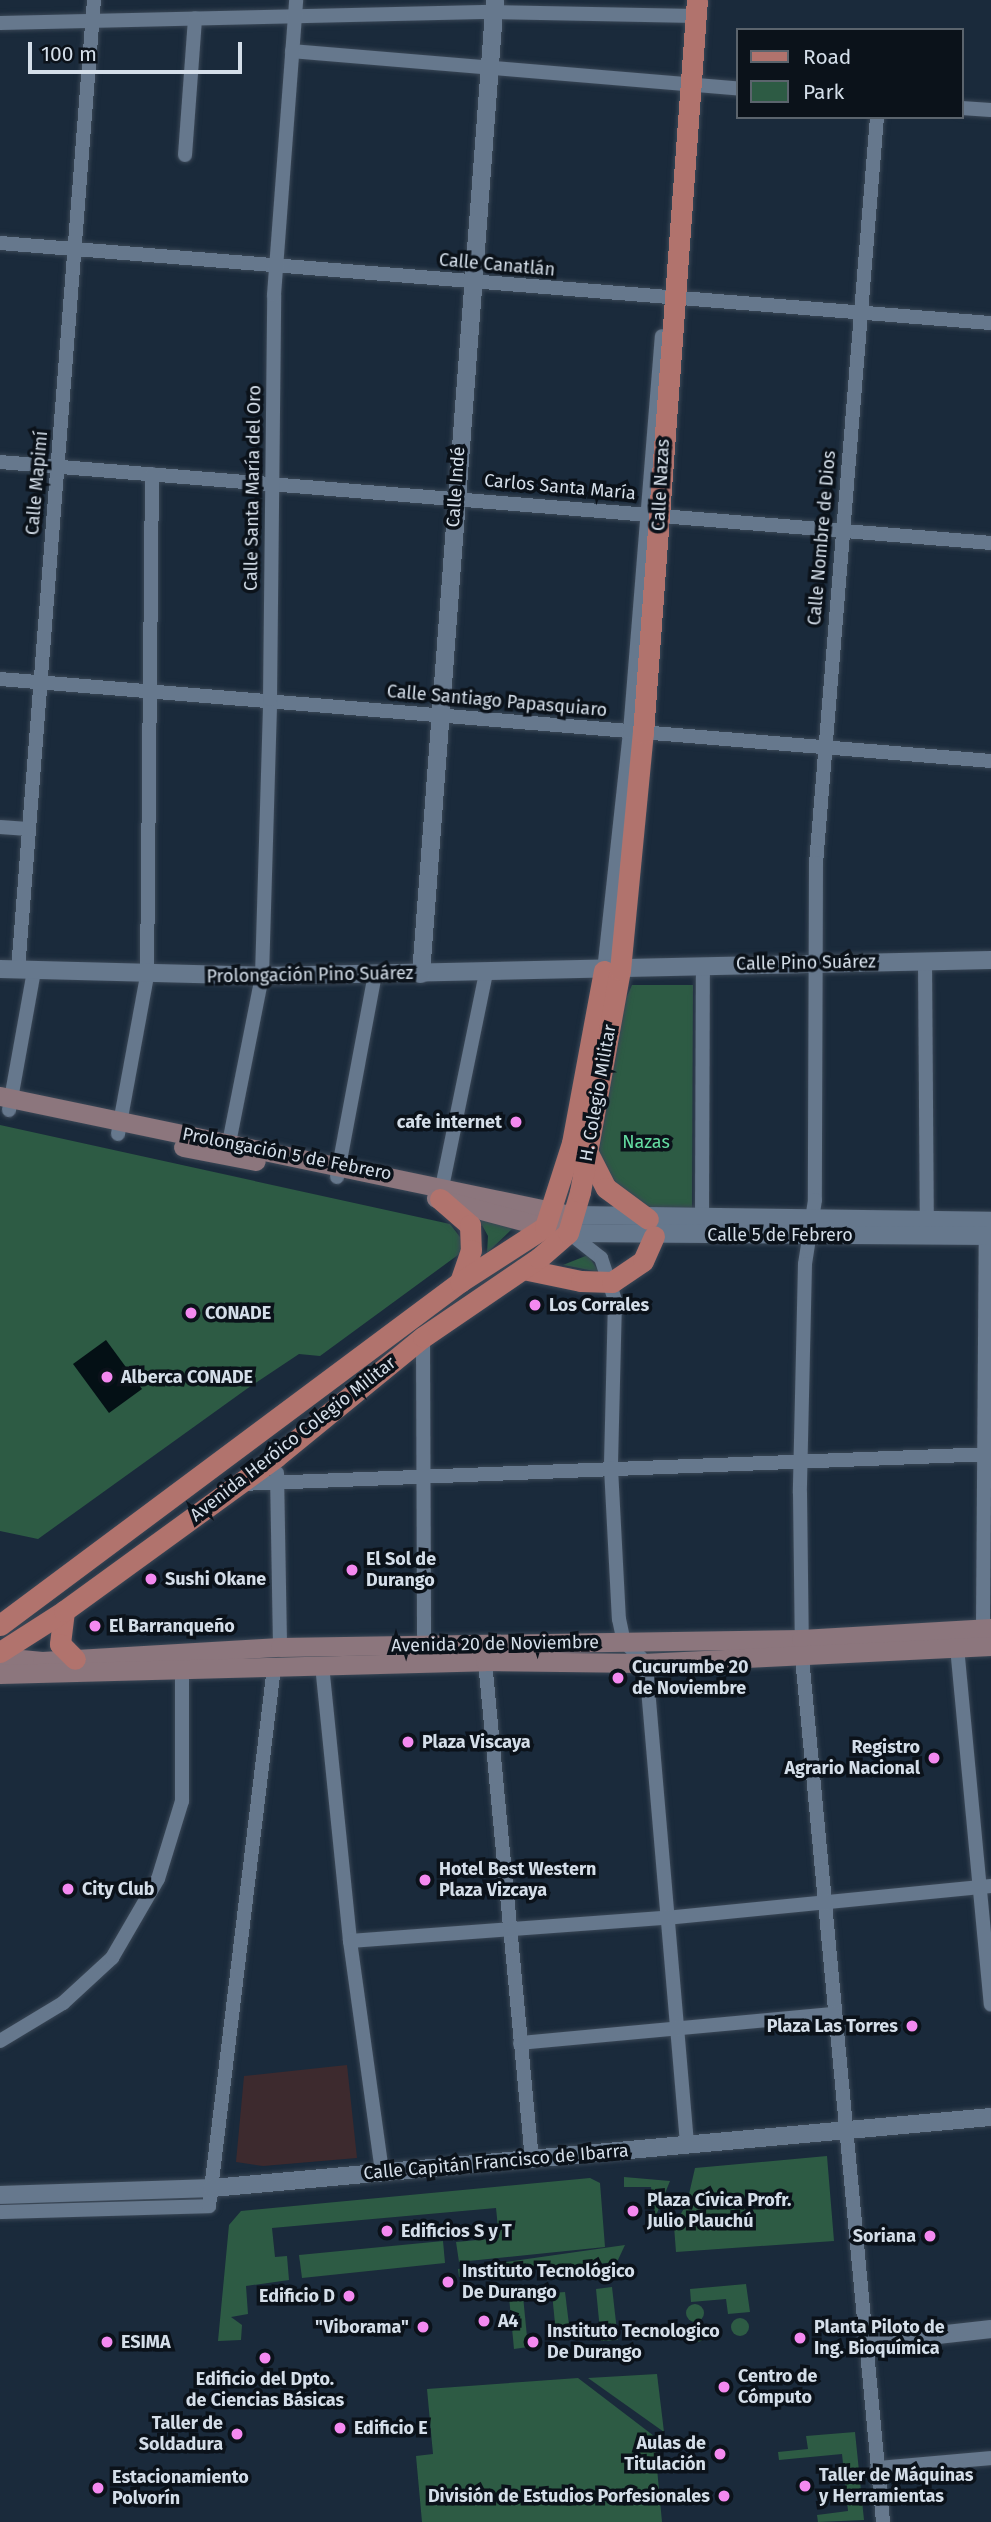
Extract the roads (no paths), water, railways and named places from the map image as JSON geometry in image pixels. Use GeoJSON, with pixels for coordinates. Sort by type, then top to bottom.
{"type":"FeatureCollection","features":[{"type":"Feature","properties":{"kind":"main road","name":"Calle Nazas"},"geometry":{"type":"LineString","coordinates":[[612,971],[636,732],[692,8]]}},
{"type":"Feature","properties":{"kind":"main road","name":"H. Colegio Militar"},"geometry":{"type":"LineString","coordinates":[[571,1224],[587,1153],[612,971]]}},
{"type":"Feature","properties":{"kind":"main road","name":"H. Colegio Militar"},"geometry":{"type":"LineString","coordinates":[[548,1220],[572,1143],[612,971]]}},
{"type":"Feature","properties":{"kind":"main road","name":"Prolongación 5 de Febrero"},"geometry":{"type":"LineString","coordinates":[[5,1104],[441,1192],[571,1224]]}},
{"type":"Feature","properties":{"kind":"main road"},"geometry":{"type":"LineString","coordinates":[[523,1269],[581,1281],[612,1282],[636,1269],[651,1227],[606,1188],[587,1153]]}},
{"type":"Feature","properties":{"kind":"main road"},"geometry":{"type":"LineString","coordinates":[[441,1192],[470,1225],[471,1250],[460,1282]]}},
{"type":"Feature","properties":{"kind":"main road","name":"Avenida Heróico Colegio Militar"},"geometry":{"type":"LineString","coordinates":[[0,1625],[460,1282],[548,1220]]}},
{"type":"Feature","properties":{"kind":"main road","name":"Avenida Heróico Colegio Militar"},"geometry":{"type":"LineString","coordinates":[[0,1654],[64,1611],[277,1456],[424,1336],[523,1269],[571,1224]]}},
{"type":"Feature","properties":{"kind":"main road"},"geometry":{"type":"LineString","coordinates":[[64,1611],[59,1638],[83,1664]]}},
{"type":"Feature","properties":{"kind":"main road","name":"Avenida 20 de Noviembre"},"geometry":{"type":"LineString","coordinates":[[0,1674],[280,1647],[624,1642],[801,1648],[957,1647],[988,1634]]}},
{"type":"Feature","properties":{"kind":"main road","name":"Avenida 20 de Noviembre"},"geometry":{"type":"LineString","coordinates":[[0,1654],[83,1664],[182,1671],[485,1661],[643,1663],[988,1634]]}},
{"type":"Feature","properties":{"kind":"street","name":"Calle Mapimí"},"geometry":{"type":"LineString","coordinates":[[5,1104],[77,249],[94,0]]}},
{"type":"Feature","properties":{"kind":"street","name":"Calle Santa María del Oro"},"geometry":{"type":"LineString","coordinates":[[228,1149],[262,976],[270,699],[276,266],[296,0]]}},
{"type":"Feature","properties":{"kind":"street"},"geometry":{"type":"LineString","coordinates":[[0,23],[295,16],[396,6],[692,8]]}},
{"type":"Feature","properties":{"kind":"street","name":"Calle Indé"},"geometry":{"type":"LineString","coordinates":[[421,974],[455,497],[495,6]]}},
{"type":"Feature","properties":{"kind":"street"},"geometry":{"type":"LineString","coordinates":[[185,155],[195,18]]}},
{"type":"Feature","properties":{"kind":"street"},"geometry":{"type":"LineString","coordinates":[[292,51],[736,88]]}},
{"type":"Feature","properties":{"kind":"street"},"geometry":{"type":"LineString","coordinates":[[963,108],[991,110]]}},
{"type":"Feature","properties":{"kind":"street","name":"Calle Nombre de Dios"},"geometry":{"type":"LineString","coordinates":[[877,119],[824,747],[814,962],[811,1226],[804,1264],[800,1462],[801,1648],[883,2522]]}},
{"type":"Feature","properties":{"kind":"street","name":"Calle Canatlán"},"geometry":{"type":"LineString","coordinates":[[0,243],[991,323]]}},
{"type":"Feature","properties":{"kind":"street","name":"Carlos Santa María"},"geometry":{"type":"LineString","coordinates":[[0,462],[455,497],[991,543]]}},
{"type":"Feature","properties":{"kind":"street"},"geometry":{"type":"LineString","coordinates":[[119,1127],[147,976],[152,474]]}},
{"type":"Feature","properties":{"kind":"street","name":"Calle Santiago Papasquiaro"},"geometry":{"type":"LineString","coordinates":[[0,679],[270,699],[991,761]]}},
{"type":"Feature","properties":{"kind":"street"},"geometry":{"type":"LineString","coordinates":[[0,827],[28,829]]}},
{"type":"Feature","properties":{"kind":"street"},"geometry":{"type":"LineString","coordinates":[[925,960],[928,1220]]}},
{"type":"Feature","properties":{"kind":"street","name":"Calle Pino Suárez"},"geometry":{"type":"LineString","coordinates":[[612,971],[704,965],[991,960]]}},
{"type":"Feature","properties":{"kind":"street"},"geometry":{"type":"LineString","coordinates":[[702,1219],[704,965]]}},
{"type":"Feature","properties":{"kind":"street","name":"Prolongación Pino Suárez"},"geometry":{"type":"LineString","coordinates":[[17,970],[147,976],[612,971]]}},
{"type":"Feature","properties":{"kind":"street"},"geometry":{"type":"LineString","coordinates":[[441,1192],[486,973]]}},
{"type":"Feature","properties":{"kind":"street"},"geometry":{"type":"LineString","coordinates":[[338,1171],[374,974]]}},
{"type":"Feature","properties":{"kind":"street","name":"Calle 5 de Febrero"},"geometry":{"type":"LineString","coordinates":[[651,1227],[702,1219],[811,1226],[928,1220],[989,1231]]}},
{"type":"Feature","properties":{"kind":"street"},"geometry":{"type":"LineString","coordinates":[[571,1224],[601,1258],[612,1282],[616,1317],[611,1468],[619,1619],[624,1642],[643,1663],[687,2144]]}},
{"type":"Feature","properties":{"kind":"street","name":"Calle 5 de Febrero"},"geometry":{"type":"LineString","coordinates":[[571,1224],[989,1231]]}},
{"type":"Feature","properties":{"kind":"street"},"geometry":{"type":"LineString","coordinates":[[988,1634],[989,1231]]}},
{"type":"Feature","properties":{"kind":"street"},"geometry":{"type":"LineString","coordinates":[[424,1336],[424,1645]]}},
{"type":"Feature","properties":{"kind":"street"},"geometry":{"type":"LineString","coordinates":[[238,1485],[424,1475],[988,1454]]}},
{"type":"Feature","properties":{"kind":"street"},"geometry":{"type":"LineString","coordinates":[[277,1456],[280,1647]]}},
{"type":"Feature","properties":{"kind":"street"},"geometry":{"type":"LineString","coordinates":[[957,1647],[985,1887],[991,2004]]}},
{"type":"Feature","properties":{"kind":"street"},"geometry":{"type":"LineString","coordinates":[[485,1661],[532,2160]]}},
{"type":"Feature","properties":{"kind":"street"},"geometry":{"type":"LineString","coordinates":[[322,1665],[349,1941],[382,2173]]}},
{"type":"Feature","properties":{"kind":"street"},"geometry":{"type":"LineString","coordinates":[[0,2212],[209,2206],[226,2038],[274,1667]]}},
{"type":"Feature","properties":{"kind":"street"},"geometry":{"type":"LineString","coordinates":[[0,2041],[63,2003],[113,1958],[158,1879],[182,1801],[182,1671]]}},
{"type":"Feature","properties":{"kind":"street"},"geometry":{"type":"LineString","coordinates":[[349,1941],[665,1918],[985,1887]]}},
{"type":"Feature","properties":{"kind":"street"},"geometry":{"type":"LineString","coordinates":[[520,2043],[834,2014]]}},
{"type":"Feature","properties":{"kind":"street","name":"Calle Capitán Francisco de Ibarra"},"geometry":{"type":"LineString","coordinates":[[0,2195],[212,2188],[991,2117]]}},
{"type":"Feature","properties":{"kind":"street"},"geometry":{"type":"LineString","coordinates":[[866,2343],[991,2329]]}},
{"type":"Feature","properties":{"kind":"street"},"geometry":{"type":"LineString","coordinates":[[877,2468],[991,2458]]}},
{"type":"Feature","properties":{"kind":"place","name":"cafe internet"},"geometry":{"type":"Point","coordinates":[516,1122]}},
{"type":"Feature","properties":{"kind":"place","name":"Los Corrales"},"geometry":{"type":"Point","coordinates":[535,1305]}},
{"type":"Feature","properties":{"kind":"place","name":"CONADE"},"geometry":{"type":"Point","coordinates":[191,1313]}},
{"type":"Feature","properties":{"kind":"place","name":"Alberca CONADE"},"geometry":{"type":"Point","coordinates":[107,1377]}},
{"type":"Feature","properties":{"kind":"place","name":"El Sol de Durango"},"geometry":{"type":"Point","coordinates":[352,1570]}},
{"type":"Feature","properties":{"kind":"place","name":"Sushi Okane"},"geometry":{"type":"Point","coordinates":[151,1579]}},
{"type":"Feature","properties":{"kind":"place","name":"El Barranqueño"},"geometry":{"type":"Point","coordinates":[95,1626]}},
{"type":"Feature","properties":{"kind":"place","name":"Cucurumbe 20 de Noviembre"},"geometry":{"type":"Point","coordinates":[618,1678]}},
{"type":"Feature","properties":{"kind":"place","name":"Plaza Viscaya"},"geometry":{"type":"Point","coordinates":[408,1742]}},
{"type":"Feature","properties":{"kind":"place","name":"Registro Agrario Nacional"},"geometry":{"type":"Point","coordinates":[934,1758]}},
{"type":"Feature","properties":{"kind":"place","name":"Hotel Best Western Plaza Vizcaya"},"geometry":{"type":"Point","coordinates":[425,1880]}},
{"type":"Feature","properties":{"kind":"place","name":"City Club"},"geometry":{"type":"Point","coordinates":[68,1889]}},
{"type":"Feature","properties":{"kind":"place","name":"Plaza Las Torres"},"geometry":{"type":"Point","coordinates":[912,2026]}},
{"type":"Feature","properties":{"kind":"place","name":"Plaza Cívica Profr. Julio Plauchú"},"geometry":{"type":"Point","coordinates":[633,2211]}},
{"type":"Feature","properties":{"kind":"place","name":"Edificios S y T"},"geometry":{"type":"Point","coordinates":[387,2231]}},
{"type":"Feature","properties":{"kind":"place","name":"Soriana"},"geometry":{"type":"Point","coordinates":[930,2236]}},
{"type":"Feature","properties":{"kind":"place","name":"Instituto Tecnológico De Durango"},"geometry":{"type":"Point","coordinates":[448,2282]}},
{"type":"Feature","properties":{"kind":"place","name":"Edificio D"},"geometry":{"type":"Point","coordinates":[349,2296]}},
{"type":"Feature","properties":{"kind":"place","name":"A4"},"geometry":{"type":"Point","coordinates":[484,2321]}},
{"type":"Feature","properties":{"kind":"place","name":"\"Viborama\""},"geometry":{"type":"Point","coordinates":[423,2327]}},
{"type":"Feature","properties":{"kind":"place","name":"Planta Piloto de Ing. Bioquímica"},"geometry":{"type":"Point","coordinates":[800,2338]}},
{"type":"Feature","properties":{"kind":"place","name":"ESIMA"},"geometry":{"type":"Point","coordinates":[107,2342]}},
{"type":"Feature","properties":{"kind":"place","name":"Instituto Tecnologico De Durango"},"geometry":{"type":"Point","coordinates":[533,2342]}},
{"type":"Feature","properties":{"kind":"place","name":"Edificio del Dpto. de Ciencias Básicas"},"geometry":{"type":"Point","coordinates":[265,2358]}},
{"type":"Feature","properties":{"kind":"place","name":"Centro de Cómputo"},"geometry":{"type":"Point","coordinates":[724,2387]}},
{"type":"Feature","properties":{"kind":"place","name":"Edificio E"},"geometry":{"type":"Point","coordinates":[340,2428]}},
{"type":"Feature","properties":{"kind":"place","name":"Taller de Soldadura"},"geometry":{"type":"Point","coordinates":[237,2434]}},
{"type":"Feature","properties":{"kind":"place","name":"Aulas de Titulación"},"geometry":{"type":"Point","coordinates":[720,2454]}},
{"type":"Feature","properties":{"kind":"place","name":"Taller de Máquinas y Herramientas"},"geometry":{"type":"Point","coordinates":[805,2486]}},
{"type":"Feature","properties":{"kind":"place","name":"Estacionamiento Polvorín"},"geometry":{"type":"Point","coordinates":[98,2488]}},
{"type":"Feature","properties":{"kind":"place","name":"División de Estudios Porfesionales"},"geometry":{"type":"Point","coordinates":[724,2496]}},
{"type":"Feature","properties":{"kind":"park label","name":"Nazas"},"geometry":{"type":"Point","coordinates":[646,1142]}}]}
